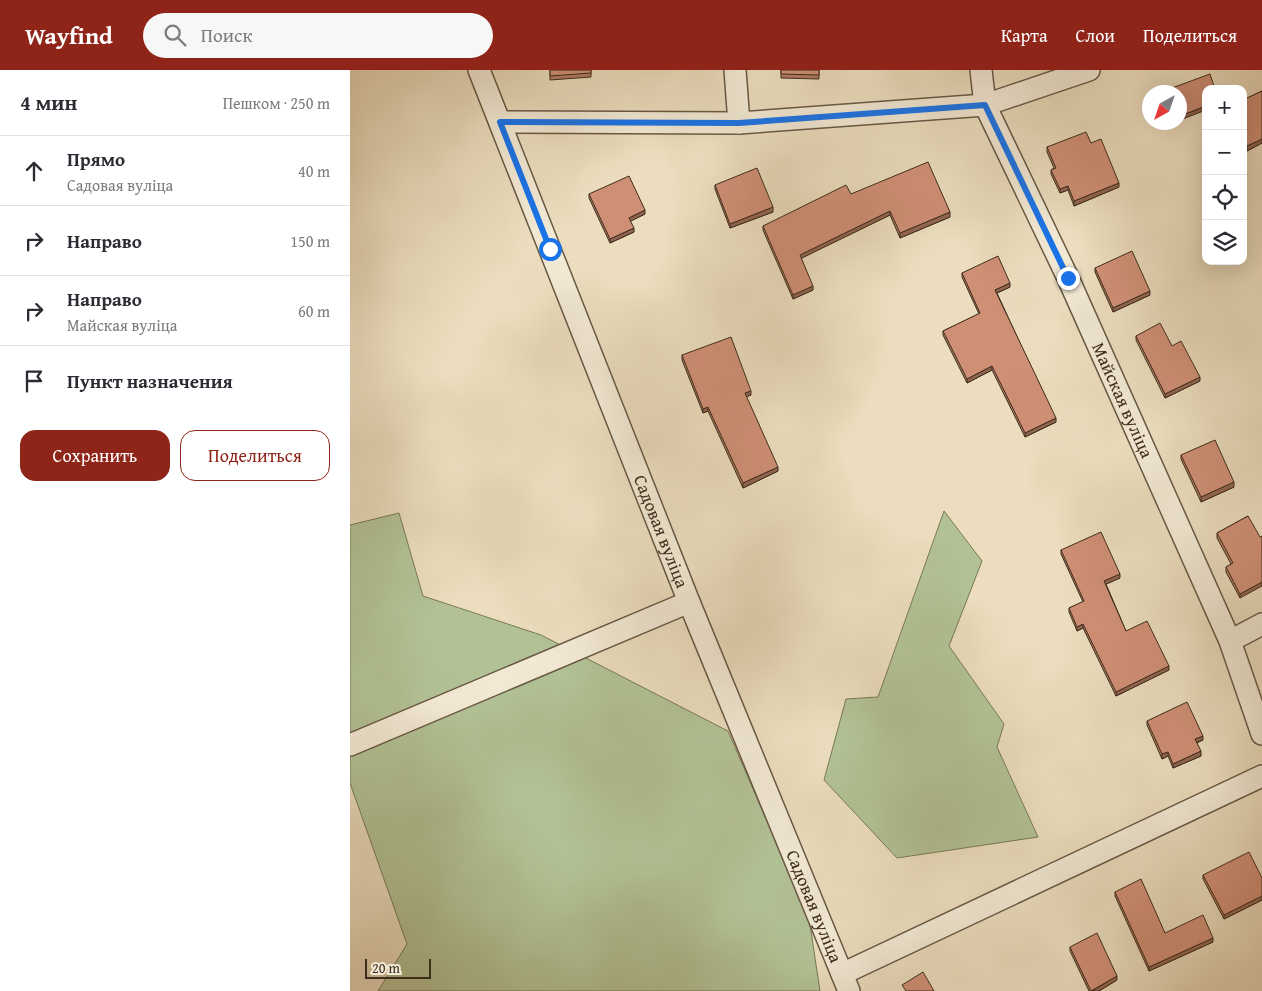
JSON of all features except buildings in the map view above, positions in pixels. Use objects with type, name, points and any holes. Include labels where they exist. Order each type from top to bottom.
[{"type":"street","name":"Садовая вуліца","points":[[479,70],[689,602],[846,982]]},
{"type":"street","points":[[735,70],[739,123]]},
{"type":"street","name":"Майская вуліца","points":[[981,70],[985,105],[1068,278],[1230,641],[1262,734]]},
{"type":"street","points":[[500,122],[739,123],[985,105],[1089,70]]},
{"type":"street","points":[[350,745],[689,602]]},
{"type":"street","points":[[1230,641],[1262,624]]},
{"type":"street","points":[[846,982],[1262,776]]},
{"type":"green space","points":[[944,511],[982,561],[949,646],[1004,724],[997,747],[1038,837],[897,858],[824,780],[846,699],[878,697]]},
{"type":"green space","points":[[399,513],[423,596],[541,635],[728,731],[809,918],[820,991],[378,991],[407,944],[350,783],[350,525]]},
{"type":"route","points":[[550,249],[500,122],[739,123],[985,105],[1068,278]]}]
